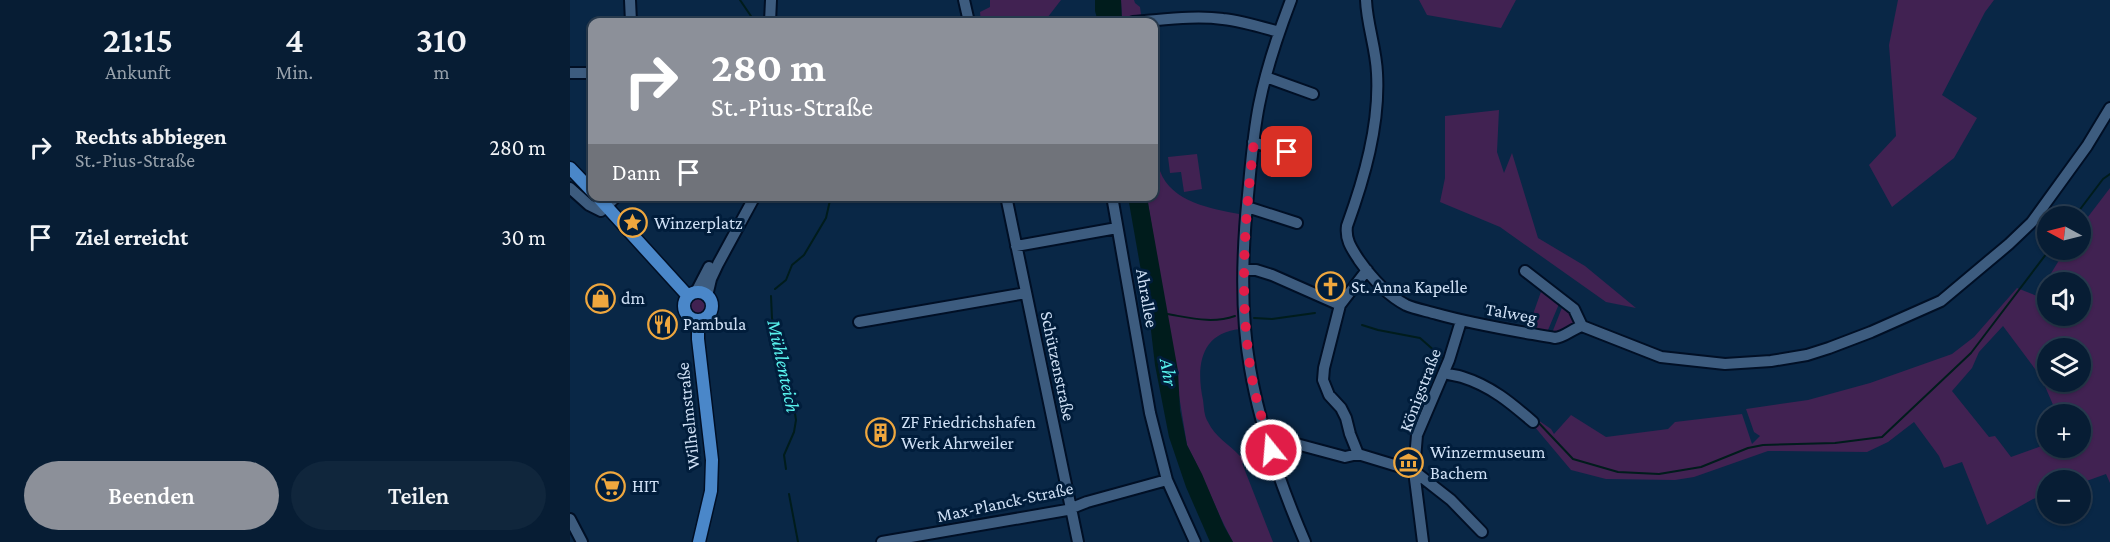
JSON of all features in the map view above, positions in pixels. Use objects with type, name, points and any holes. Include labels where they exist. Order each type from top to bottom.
[{"type":"main road","points":[[570,168],[588,187]]},
{"type":"main road","points":[[601,201],[628,233],[697,295],[712,304],[706,317],[698,320],[686,314],[684,304],[697,295]]},
{"type":"main road","name":"Wilhelmstraße","points":[[698,320],[698,339],[712,460],[711,491],[699,542]]},
{"type":"street","points":[[630,0],[631,18]]},
{"type":"street","points":[[770,18],[771,0]]},
{"type":"street","points":[[964,0],[968,18]]},
{"type":"street","points":[[1291,0],[1266,77],[1254,142],[1247,207],[1244,270],[1245,321],[1250,368],[1269,445],[1305,542]]},
{"type":"street","name":"Talweg","points":[[1366,0],[1377,72],[1376,105],[1365,172],[1347,226],[1346,235],[1350,246],[1366,270],[1393,296],[1407,305],[1461,321],[1556,338],[1562,338],[1581,326],[1574,309],[1525,271]]},
{"type":"street","points":[[1158,20],[1220,18],[1279,32]]},
{"type":"street","points":[[570,73],[588,73]]},
{"type":"street","points":[[1266,77],[1313,94]]},
{"type":"street","points":[[1581,326],[1661,357],[1725,364],[1771,361],[1806,354],[1829,348],[1881,328],[1941,301],[2009,244],[2039,213],[2087,146],[2110,108]]},
{"type":"street","points":[[1254,142],[1303,157]]},
{"type":"street","points":[[570,188],[594,209],[601,211],[599,201]]},
{"type":"street","points":[[697,295],[711,279],[718,256],[752,201]]},
{"type":"street","name":"Schützenstraße","points":[[1007,201],[1078,542]]},
{"type":"street","name":"Ahrallee","points":[[1113,201],[1150,412],[1167,480],[1195,542]]},
{"type":"street","points":[[1247,207],[1297,223]]},
{"type":"street","points":[[1016,246],[1117,228]]},
{"type":"street","points":[[1244,270],[1256,270],[1272,275],[1338,312]]},
{"type":"street","points":[[1358,454],[1346,418],[1341,408],[1329,395],[1323,380],[1338,312],[1366,270]]},
{"type":"street","points":[[859,322],[1026,293]]},
{"type":"street","name":"Königstraße","points":[[1423,542],[1414,471],[1417,435],[1446,367],[1461,321]]},
{"type":"street","points":[[1446,367],[1460,376],[1490,388],[1507,399],[1533,422]]},
{"type":"street","points":[[1269,445],[1289,442],[1345,458],[1358,454],[1414,471],[1451,500],[1482,532]]},
{"type":"street","name":"Max-Planck-Straße","points":[[882,542],[1071,509],[1087,502],[1167,480]]},
{"type":"street","points":[[570,519],[582,542]]},
{"type":"shaded area","points":[[990,0],[1061,0],[1047,18],[981,18],[980,12],[990,7]]},
{"type":"shaded area","points":[[1121,0],[1134,0],[1140,7],[1141,18],[1122,18]]},
{"type":"shaded area","points":[[1419,0],[1516,0],[1501,28],[1427,15]]},
{"type":"shaded area","points":[[1898,0],[1994,0],[1985,12],[1942,95],[1977,118],[1954,158],[1892,207],[1869,165],[1896,136],[1889,45]]},
{"type":"shaded area","points":[[1499,110],[1497,152],[1504,173],[1512,153],[1538,238],[1585,266],[1636,308],[1606,302],[1500,227],[1440,202],[1445,178],[1445,116]]},
{"type":"shaded area","points":[[1197,154],[1202,189],[1184,192],[1181,172],[1170,173],[1168,157]]},
{"type":"shaded area","points":[[1158,160],[1165,182],[1183,197],[1217,210],[1239,214],[1240,329],[1216,337],[1209,345],[1201,364],[1201,388],[1207,420],[1222,440],[1240,456],[1266,448],[1268,455],[1242,463],[1273,542],[1233,542],[1187,445],[1148,201],[1158,201]]},
{"type":"shaded area","points":[[2110,188],[2110,483],[2106,474],[2091,479],[2091,470],[2037,470],[2037,498],[1987,525],[1962,462],[1944,468],[1939,456],[1914,422],[1888,442],[1867,452],[1768,451],[1694,477],[1675,480],[1606,479],[1571,470],[1534,426],[1538,420],[1554,434],[1571,415],[1606,437],[1668,429],[1675,422],[1742,414],[1752,444],[1760,436],[1754,432],[1746,409],[1808,400],[1870,383],[1952,354],[1974,337],[2017,288],[2037,296],[2037,326],[2091,326],[2091,272],[2052,272],[2059,260],[2091,260],[2091,213]],"holes":[[[2003,326],[2037,372],[2037,338],[2091,338],[2091,392],[2047,392],[2053,404],[2091,404],[2091,458],[2037,458],[2037,448],[2011,457],[1995,436],[1989,437],[1952,391],[1972,368],[1979,352]]]},
{"type":"shaded area","points":[[1542,289],[1559,304],[1545,332],[1528,328]]},
{"type":"shaded area","points":[[698,296],[706,299],[709,307],[706,315],[698,318],[690,315],[687,307],[690,299]]},
{"type":"shaded area","points":[[1563,305],[1572,313],[1574,322],[1558,333],[1552,333]]},
{"type":"water","points":[[1095,0],[1121,0],[1122,18],[1097,18]]},
{"type":"water","name":"Ahr","points":[[1129,201],[1148,201],[1178,371],[1180,410],[1187,445],[1233,542],[1210,542],[1186,487],[1169,437],[1155,365],[1150,322]]},
{"type":"waterway","name":"Mühlenteich","points":[[740,0],[752,18]]},
{"type":"waterway","points":[[2083,206],[2103,179],[2110,174]]},
{"type":"waterway","name":"Mühlenteich","points":[[775,289],[786,280],[792,265],[804,255],[826,218],[830,201]]},
{"type":"waterway","points":[[1536,420],[1573,459],[1618,472],[1659,474],[1701,467],[1748,448],[1763,445],[1835,443],[1882,437],[1971,353],[2042,260]]},
{"type":"waterway","name":"Mühlenteich","points":[[771,296],[772,318],[783,370],[792,394],[796,420],[794,432],[784,455],[786,469]]},
{"type":"waterway","points":[[1254,318],[1272,319],[1315,313]]},
{"type":"waterway","points":[[1167,314],[1210,320],[1235,316]]},
{"type":"waterway","points":[[1362,325],[1420,338],[1445,360]]},
{"type":"waterway","name":"Mühlenteich","points":[[789,494],[798,542]]},
{"type":"place","name":"Winzerplatz","points":[[633,223]]},
{"type":"place","name":"St. Anna Kapelle","points":[[1330,287]]},
{"type":"place","name":"dm","points":[[600,298]]},
{"type":"place","name":"Pambula","points":[[662,324]]},
{"type":"place","name":"ZF Friedrichshafen Werk Ahrweiler","points":[[880,432]]},
{"type":"place","name":"Winzermuseum Bachem","points":[[1409,462]]},
{"type":"place","name":"HIT","points":[[611,486]]},
{"type":"route","points":[[1271,450],[1259,411],[1250,368],[1245,321],[1245,234],[1254,142],[1287,152]]}]
